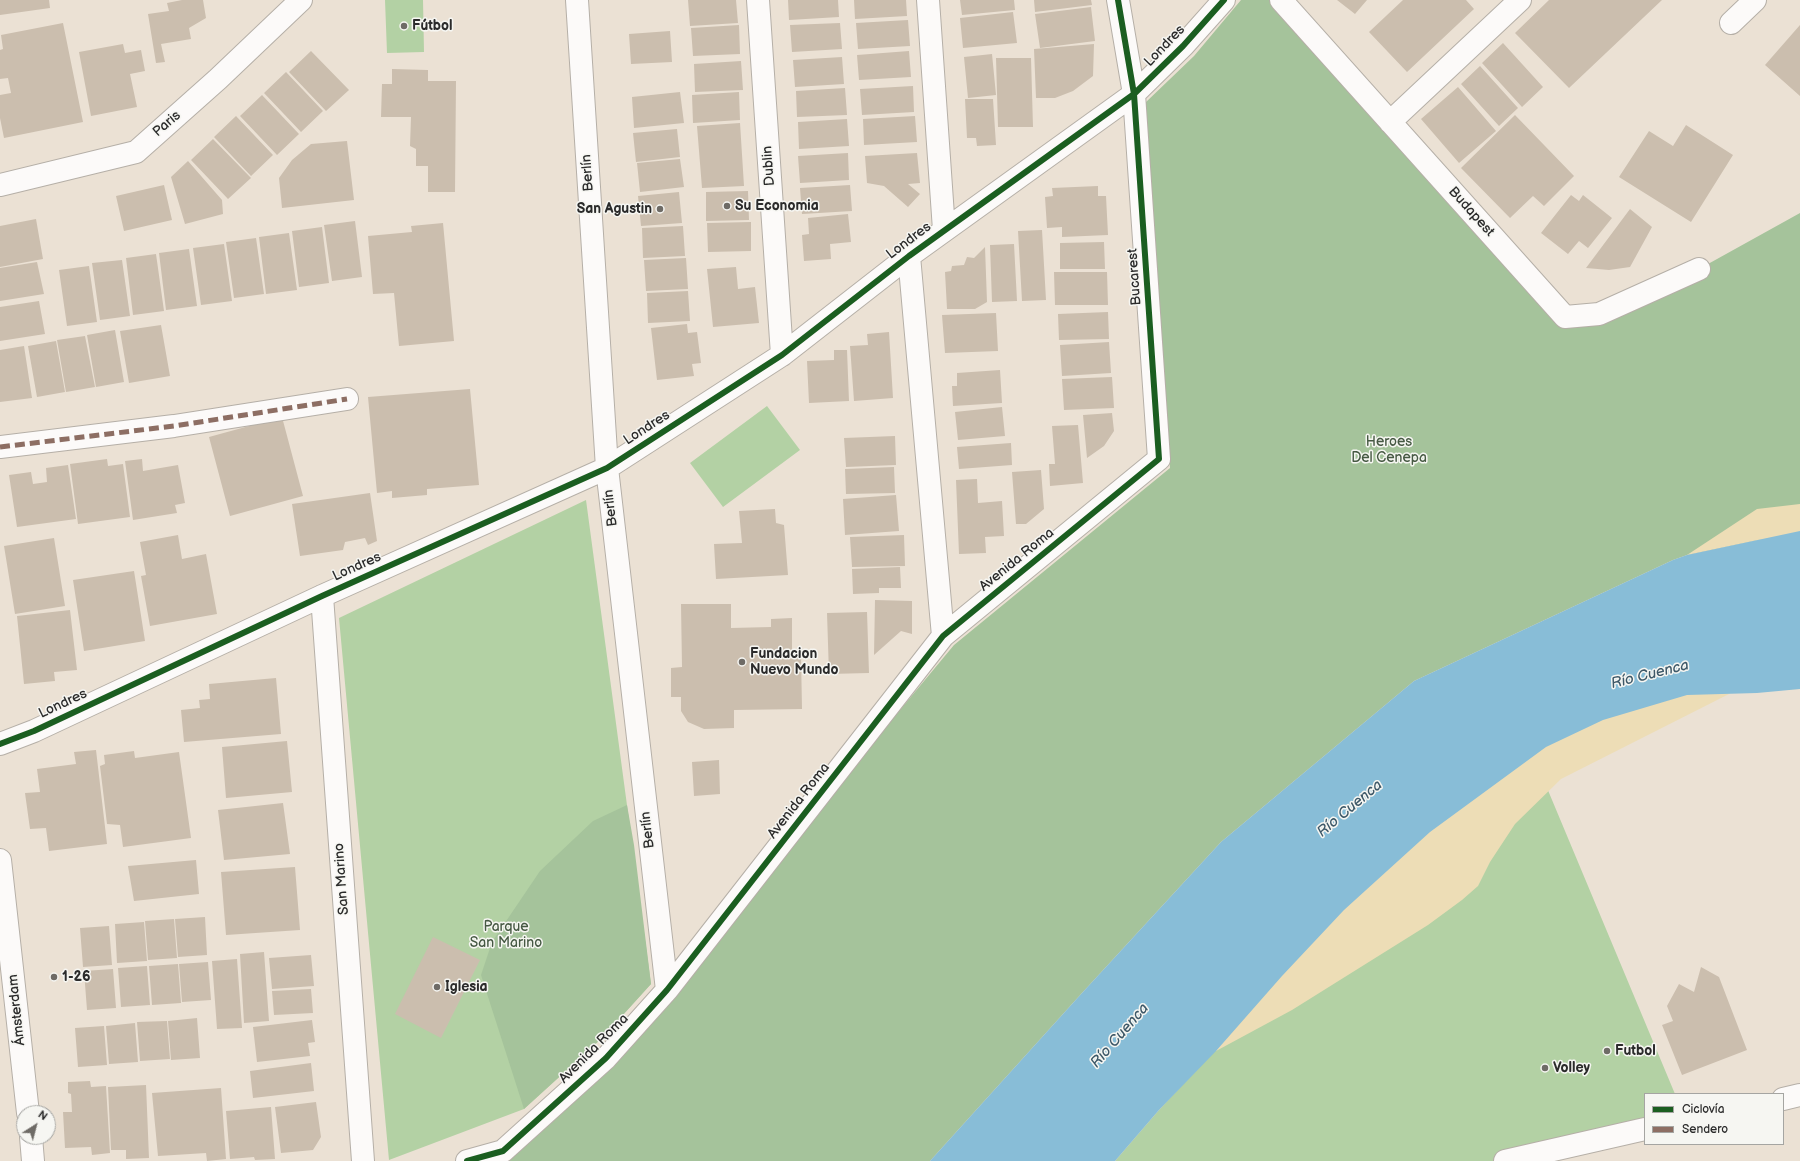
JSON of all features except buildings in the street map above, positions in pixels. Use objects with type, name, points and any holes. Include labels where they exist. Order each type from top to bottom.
[{"type":"street","name":"Paris","points":[[0,185],[136,152],[218,79],[301,0]]},
{"type":"street","name":"Berlín","points":[[578,0],[607,468],[667,990]]},
{"type":"street","name":"Dublin","points":[[758,0],[782,355]]},
{"type":"street","points":[[928,0],[944,230]]},
{"type":"street","name":"Bucarest","points":[[1118,0],[1134,94],[1159,459]]},
{"type":"street","name":"Londres","points":[[0,744],[34,731],[322,596],[607,468],[782,355],[944,230],[1134,94],[1183,46],[1224,0]]},
{"type":"street","name":"Budapest","points":[[1281,0],[1565,317],[1600,314],[1699,269]]},
{"type":"street","points":[[1390,122],[1520,0]]},
{"type":"street","points":[[1731,23],[1755,0]]},
{"type":"street","points":[[909,256],[943,636]]},
{"type":"street","points":[[0,447],[174,426],[347,399]]},
{"type":"street","name":"Avenida Roma","points":[[467,1161],[503,1151],[606,1058],[667,990],[943,636],[1159,459]]},
{"type":"street","name":"San Marino","points":[[322,596],[363,1161]]},
{"type":"street","name":"Ámsterdam","points":[[0,860],[27,1105]]},
{"type":"street","points":[[1784,1099],[1800,1095]]},
{"type":"street","points":[[1505,1161],[1644,1130]]},
{"type":"street","points":[[32,1145],[33,1161]]},
{"type":"green space","name":"Fútbol","points":[[385,0],[423,0],[424,52],[387,53]]},
{"type":"green space","name":"Heroes Del Cenepa","points":[[1241,0],[1271,0],[1565,317],[1699,269],[1800,213],[1800,531],[1687,555],[1673,560],[1414,681],[1221,842],[930,1161],[467,1161],[503,1151],[667,990],[954,645],[1170,468],[1145,103],[1194,56]]},
{"type":"green space","points":[[767,406],[800,450],[723,507],[690,463]]},
{"type":"green space","name":"Parque San Marino","points":[[586,500],[651,984],[602,1038],[524,1109],[389,1160],[339,618]]},
{"type":"green space","points":[[1519,721],[1675,1093],[1644,1093],[1644,1128],[1504,1161],[1115,1161],[1159,1110]]},
{"type":"green space","points":[[627,805],[634,845],[651,984],[602,1038],[524,1109],[481,975],[492,942],[540,871],[593,821]]},
{"type":"sand","points":[[1800,504],[1800,535],[1758,540],[1687,555],[1757,509]]},
{"type":"sand","points":[[1800,618],[1800,689],[1731,693],[1561,779],[1515,824],[1490,862],[1478,886],[1462,900],[1428,925],[1292,1010],[1216,1051],[1227,1021],[1399,811]]},
{"type":"water","name":"Río Cuenca","points":[[1800,531],[1800,689],[1757,693],[1687,695],[1603,720],[1546,747],[1430,832],[1344,910],[1282,976],[1216,1051],[1159,1110],[1115,1161],[930,1161],[1221,842],[1414,681],[1673,560],[1687,555]]},
{"type":"marked path","points":[[0,447],[174,426],[347,399]]},
{"type":"cycle path","points":[[467,1161],[503,1151],[606,1058],[667,990],[943,636],[1159,459],[1134,94],[1118,0]]},
{"type":"cycle path","points":[[0,744],[34,731],[322,596],[607,468],[782,355],[909,256],[1134,94],[1183,46],[1224,0]]},
{"type":"place","name":"Fútbol","points":[[404,26]]},
{"type":"place","name":"Su Economia","points":[[727,206]]},
{"type":"place","name":"San Agustin","points":[[660,209]]},
{"type":"place","name":"Fundacion Nuevo Mundo","points":[[742,662]]},
{"type":"place","name":"1-26","points":[[54,977]]},
{"type":"place","name":"Iglesia","points":[[437,987]]},
{"type":"place","name":"Futbol","points":[[1607,1051]]},
{"type":"place","name":"Volley","points":[[1545,1068]]}]
